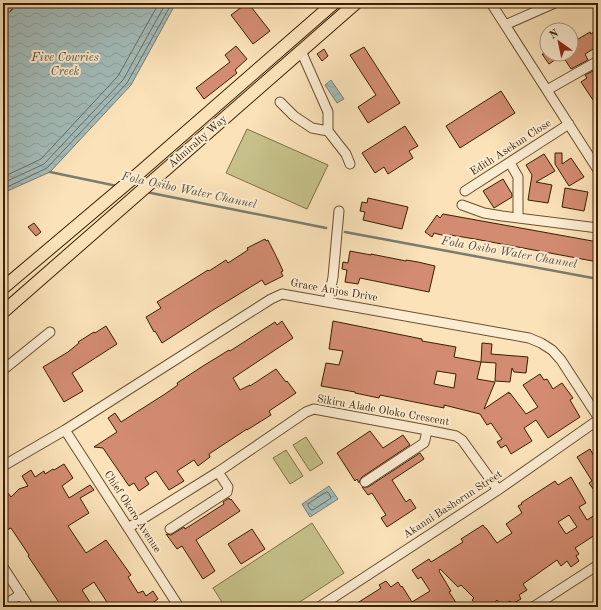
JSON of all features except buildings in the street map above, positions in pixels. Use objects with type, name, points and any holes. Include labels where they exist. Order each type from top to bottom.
[{"type":"main road","name":"Admiralty Way","points":[[3,288],[108,200],[334,3]]},
{"type":"main road","name":"Admiralty Way","points":[[3,312],[356,3]]},
{"type":"street","points":[[491,3],[598,170]]},
{"type":"street","points":[[505,25],[555,3]]},
{"type":"street","points":[[301,51],[328,112],[328,131],[346,154],[350,164]]},
{"type":"street","points":[[547,90],[598,61]]},
{"type":"street","points":[[280,102],[294,116],[312,128],[328,131]]},
{"type":"street","name":"Edith Asekun Close","points":[[465,192],[569,124]]},
{"type":"street","points":[[510,163],[518,177],[518,217]]},
{"type":"street","points":[[462,205],[484,213],[598,228]]},
{"type":"street","points":[[328,302],[333,277],[339,211]]},
{"type":"street","name":"Grace Anjos Drive","points":[[3,466],[65,430],[271,298],[282,294],[529,338],[552,350],[561,360],[598,417]]},
{"type":"street","points":[[3,370],[50,332]]},
{"type":"street","name":"Sikiru Alade Oloko Crescent","points":[[128,528],[218,472],[306,412],[314,409],[456,436],[462,440],[498,490]]},
{"type":"street","name":"Akanni Bashorun Street","points":[[319,607],[498,490],[598,420]]},
{"type":"street","name":"Chief Okoro Avenue","points":[[65,430],[179,607]]},
{"type":"street","points":[[365,482],[424,443],[426,440],[427,430]]},
{"type":"street","points":[[170,529],[227,492],[228,487],[218,472]]},
{"type":"street","points":[[533,607],[598,565]]},
{"type":"street","points":[[3,567],[29,607]]},
{"type":"street","points":[[3,606],[20,594]]},
{"type":"shaded area","points":[[247,129],[328,165],[307,209],[226,173]]},
{"type":"shaded area","points":[[306,437],[323,463],[310,471],[293,445]]},
{"type":"shaded area","points":[[286,450],[303,476],[290,484],[273,458]]},
{"type":"shaded area","points":[[312,523],[344,573],[292,607],[225,607],[213,588]]},
{"type":"water","name":"Five Cowries Creek","points":[[3,3],[176,3],[131,85],[50,172],[3,193]]},
{"type":"water","points":[[331,80],[344,99],[337,103],[325,85]]},
{"type":"water","points":[[329,486],[338,499],[310,517],[302,504]]},
{"type":"waterway","name":"Fola Osibo Water Channel","points":[[50,172],[117,186]]},
{"type":"waterway","name":"Fola Osibo Water Channel","points":[[146,192],[326,228]]},
{"type":"waterway","name":"Fola Osibo Water Channel","points":[[345,232],[598,279]]},
{"type":"ferry route","points":[[3,18],[18,3]]},
{"type":"ferry route","points":[[3,19],[19,3]]}]
